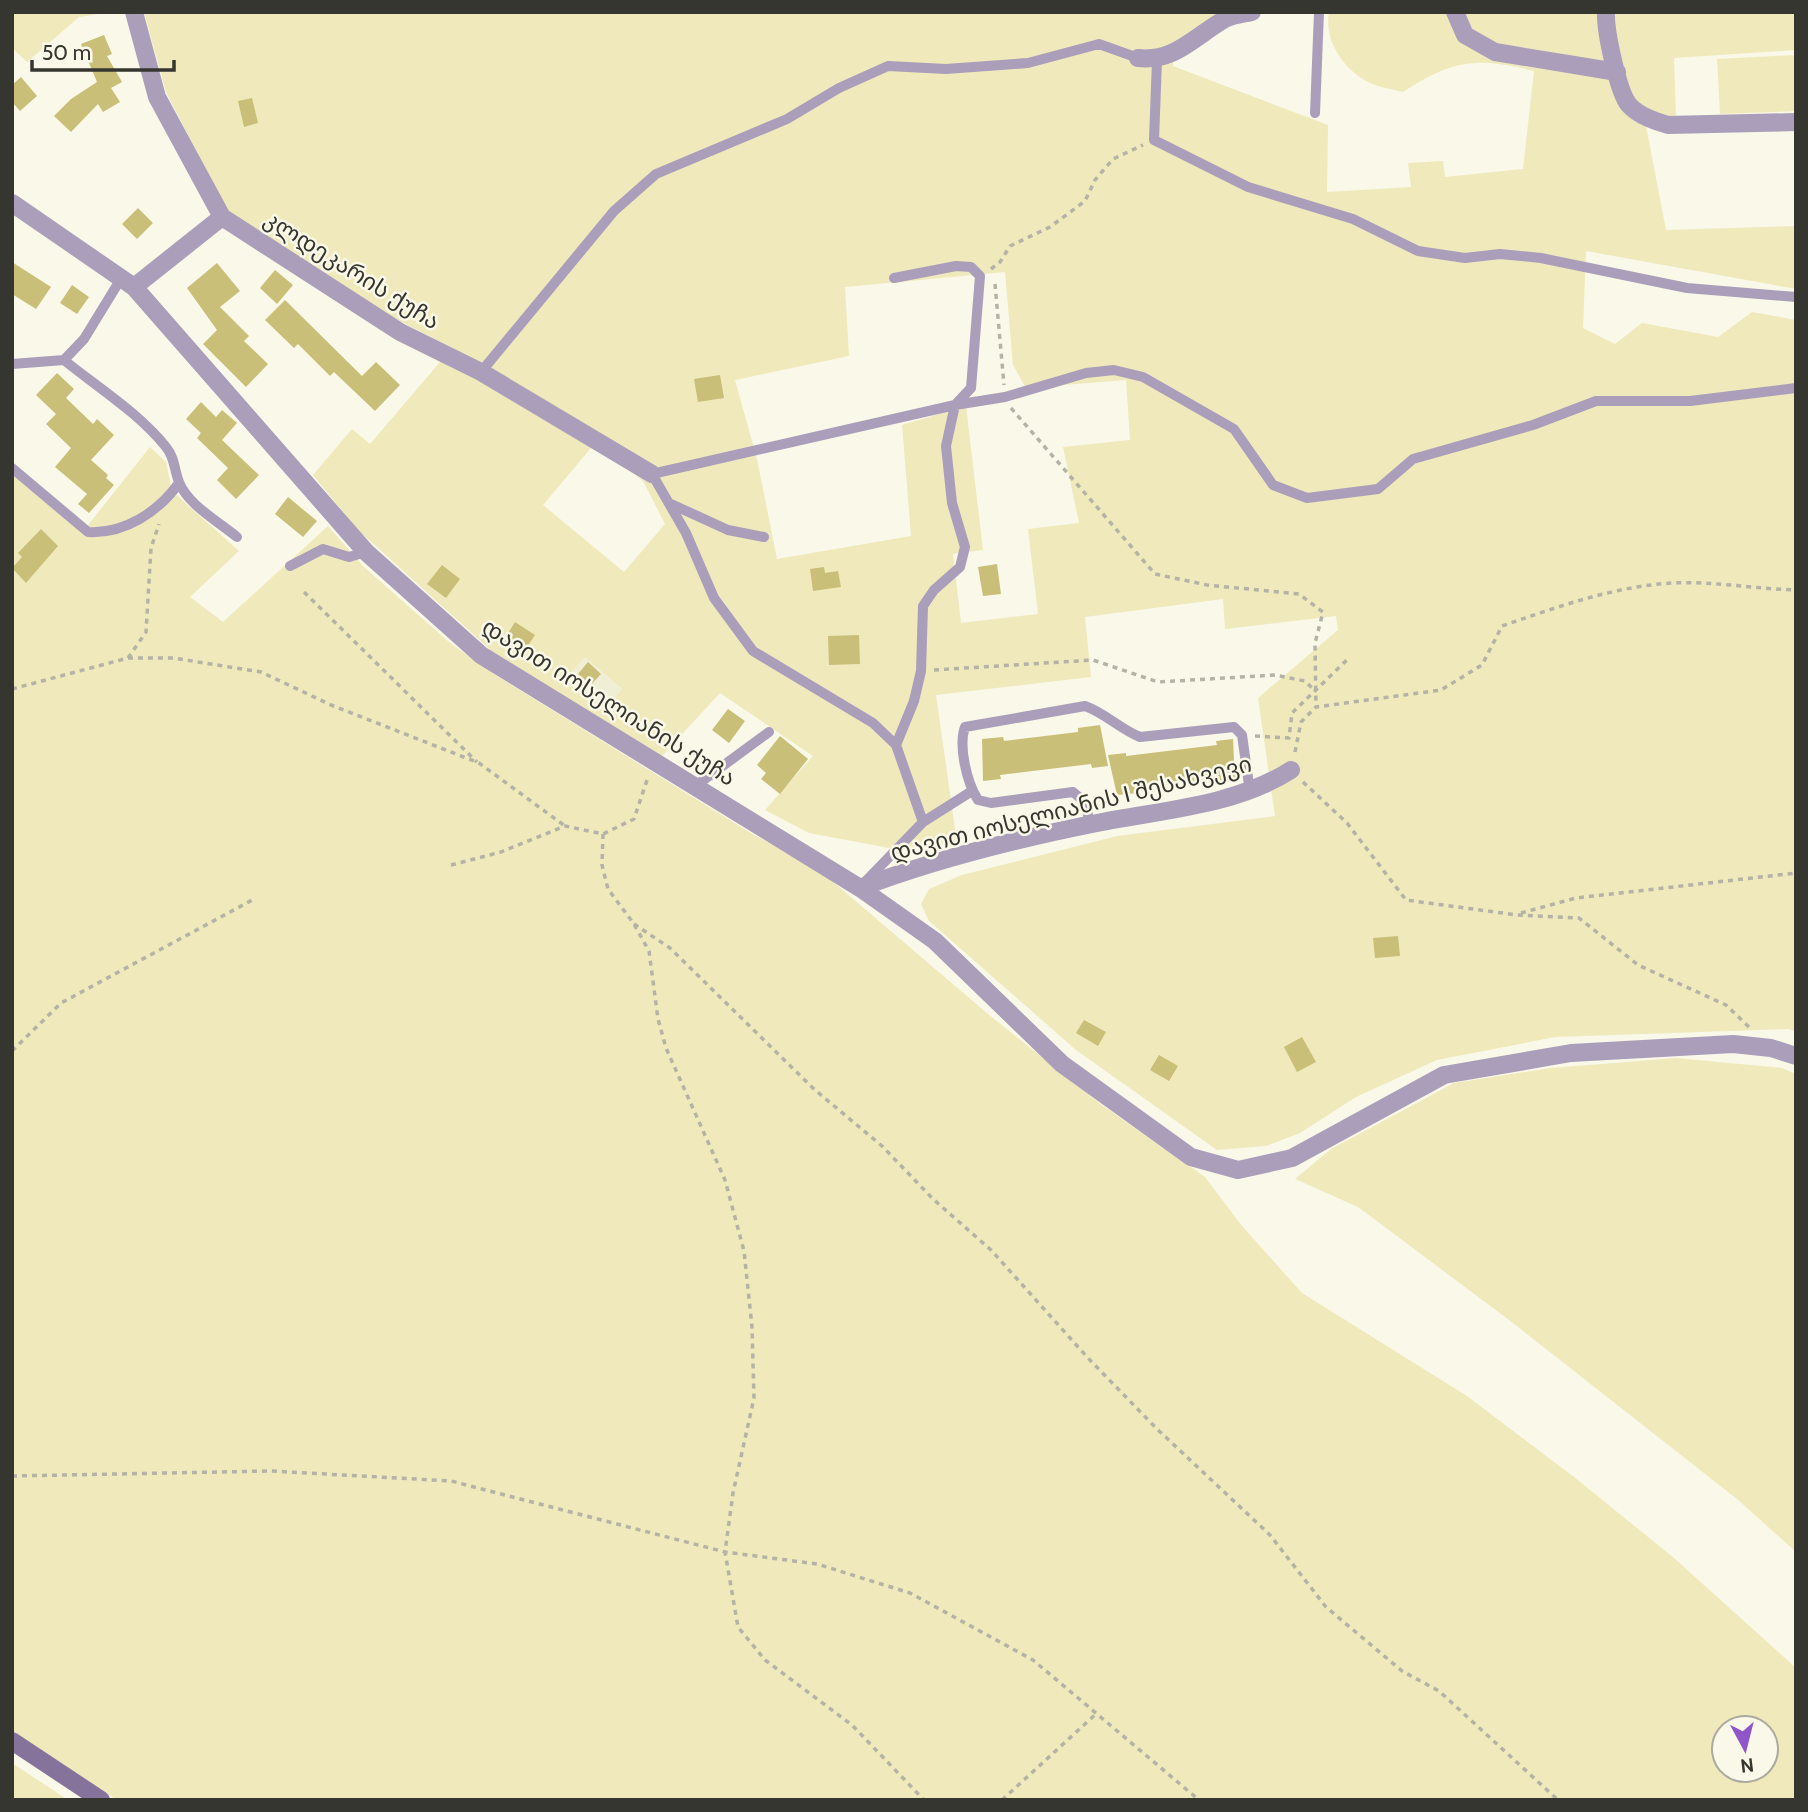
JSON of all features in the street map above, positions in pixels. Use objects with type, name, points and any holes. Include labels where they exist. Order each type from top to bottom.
[{"type":"main road","points":[[12,1741],[101,1800]]},
{"type":"street","name":"კლდეკარის ქუჩა","points":[[134,12],[157,97],[222,218],[400,332],[481,372],[652,474]]},
{"type":"street","points":[[1138,58],[1157,60],[1202,36],[1227,18],[1252,12]]},
{"type":"street","points":[[1455,12],[1465,35],[1495,52],[1617,72]]},
{"type":"street","points":[[1606,12],[1617,72],[1628,104],[1650,120],[1668,125],[1796,122]]},
{"type":"street","name":"დავით იოსელიანის ქუჩა","points":[[12,203],[128,282],[366,552],[481,655],[860,888],[935,942],[1062,1063],[1191,1157],[1238,1170],[1292,1158],[1444,1075],[1571,1053],[1733,1044],[1771,1048]]},
{"type":"street","points":[[128,282],[222,218]]},
{"type":"street","name":"დავით იოსელიანის I შესახვევი","points":[[860,888],[947,859],[1090,824],[1250,792],[1291,771]]},
{"type":"street","points":[[1771,1048],[1796,1056]]},
{"type":"lane","points":[[1315,113],[1319,12]]},
{"type":"lane","points":[[481,372],[614,211],[656,174],[787,119],[839,88],[888,66],[946,69],[1028,62],[1100,44],[1138,58]]},
{"type":"lane","points":[[1157,60],[1154,140],[1248,187],[1353,219],[1418,251],[1465,258],[1500,254],[1541,258],[1687,288],[1796,297]]},
{"type":"lane","points":[[894,278],[956,266],[971,267],[980,276],[971,388],[955,405],[946,446],[952,503],[965,548],[960,568],[934,590],[923,606],[921,671],[914,701],[896,745]]},
{"type":"lane","points":[[12,364],[64,360],[84,339],[128,282]]},
{"type":"lane","points":[[64,360],[151,430],[172,457],[179,483],[197,505],[237,537]]},
{"type":"lane","points":[[923,822],[896,745],[873,723],[753,651],[714,598],[670,503],[652,474],[955,405],[1005,397],[1086,373],[1114,370],[1143,377],[1234,429],[1273,485],[1307,498],[1378,489],[1412,459],[1532,425],[1595,401],[1690,401],[1796,388]]},
{"type":"lane","points":[[12,468],[88,532],[117,530],[166,502],[179,483]]},
{"type":"lane","points":[[670,503],[728,530],[764,537]]},
{"type":"lane","points":[[290,566],[323,549],[349,557],[366,552]]},
{"type":"lane","points":[[1090,824],[1085,802],[1073,792],[991,803],[978,800],[972,791],[961,737],[965,727],[1084,706],[1097,710],[1129,733],[1140,737],[1234,727],[1242,735],[1250,792]]},
{"type":"lane","points":[[694,786],[769,732]]},
{"type":"lane","points":[[860,888],[923,822],[972,791]]},
{"type":"path","points":[[980,276],[994,267],[1010,246],[1050,226],[1085,201],[1096,180],[1113,159],[1154,140]]},
{"type":"path","points":[[994,267],[1005,397],[1154,574],[1207,585],[1299,594],[1323,612],[1315,643],[1316,707]]},
{"type":"path","points":[[128,658],[146,632],[151,548],[166,502]]},
{"type":"path","points":[[1771,1048],[1726,1005],[1638,965],[1580,918],[1517,915],[1406,900],[1347,823],[1291,771],[1301,722],[1316,707],[1441,690],[1482,665],[1502,626],[1608,593],[1673,583],[1796,590]]},
{"type":"path","points":[[304,592],[479,763],[565,827],[603,834],[634,819],[652,761]]},
{"type":"path","points":[[1242,735],[1289,738],[1292,713],[1350,657]]},
{"type":"path","points":[[12,689],[128,658],[173,658],[261,672],[331,705],[479,763]]},
{"type":"path","points":[[921,671],[1093,660],[1158,682],[1275,675],[1305,681],[1315,691]]},
{"type":"path","points":[[451,865],[501,852],[565,827]]},
{"type":"path","points":[[603,834],[602,865],[608,889],[634,924],[649,951],[658,1019],[666,1048],[725,1180],[744,1251],[752,1327],[754,1398],[733,1493],[726,1552],[738,1627],[765,1660],[852,1725],[924,1800]]},
{"type":"path","points":[[1517,915],[1576,898],[1796,873]]},
{"type":"path","points":[[12,1051],[61,1003],[256,898]]},
{"type":"path","points":[[634,924],[670,948],[815,1090],[882,1146],[933,1199],[991,1251],[1088,1359],[1156,1428],[1270,1535],[1326,1607],[1402,1671],[1439,1691],[1558,1800]]},
{"type":"path","points":[[12,1476],[271,1471],[451,1482],[726,1552],[817,1564],[910,1593],[1033,1660],[1199,1800]]},
{"type":"path","points":[[1003,1800],[1097,1713]]},
{"type":"shaded area","points":[[12,12],[111,12],[79,17],[27,62],[12,48]]},
{"type":"shaded area","points":[[144,12],[1220,12],[1173,47],[1173,66],[1328,125],[1327,192],[1411,187],[1408,163],[1443,161],[1445,177],[1523,169],[1534,71],[1497,64],[1466,64],[1437,73],[1403,92],[1379,86],[1357,75],[1342,60],[1329,33],[1329,12],[1796,12],[1796,50],[1674,58],[1676,117],[1646,126],[1666,230],[1796,226],[1796,289],[1586,251],[1583,328],[1615,344],[1642,323],[1718,337],[1752,312],[1796,320],[1796,1032],[1789,1029],[1555,1037],[1437,1060],[1356,1097],[1300,1133],[1266,1146],[1217,1150],[1076,1050],[929,921],[921,904],[929,889],[962,875],[1117,836],[1275,816],[1258,698],[1338,630],[1336,616],[1225,629],[1223,599],[1085,617],[1091,677],[936,695],[957,843],[900,850],[809,833],[765,810],[813,756],[720,693],[661,757],[495,654],[357,529],[313,475],[352,429],[370,444],[452,348],[390,316],[228,213],[166,92]],"holes":[[[1005,272],[1013,365],[1026,388],[1126,380],[1130,440],[1063,447],[1079,523],[1028,529],[1038,614],[961,623],[953,554],[983,550],[966,406],[902,425],[911,536],[777,559],[757,459],[735,380],[849,356],[845,287]],[[596,442],[643,481],[665,524],[624,572],[543,505]],[[585,657],[622,689],[603,711],[566,679]]]},
{"type":"shaded area","points":[[1796,55],[1796,111],[1720,114],[1717,59]]},
{"type":"shaded area","points":[[150,447],[166,462],[172,491],[239,551],[190,597],[223,622],[328,526],[364,567],[450,643],[497,676],[754,835],[807,861],[988,1014],[1099,1103],[1205,1177],[1242,1226],[1302,1293],[1467,1396],[1574,1477],[1674,1558],[1796,1668],[1796,1800],[117,1800],[12,1731],[12,480],[18,472],[85,529]]},
{"type":"shaded area","points":[[585,657],[622,689],[603,711],[566,679]]},
{"type":"shaded area","points":[[1676,1058],[1782,1068],[1796,1074],[1796,1552],[1737,1499],[1509,1320],[1358,1207],[1295,1179],[1331,1149],[1454,1083],[1551,1068]]},
{"type":"shaded area","points":[[12,1763],[68,1800],[12,1800]]},
{"type":"building","points":[[104,35],[112,54],[107,56],[122,82],[111,88],[120,102],[103,112],[98,104],[71,132],[54,116],[71,99],[97,82],[81,44]]},
{"type":"building","points":[[21,77],[37,96],[20,111],[12,102],[12,85]]},
{"type":"building","points":[[252,98],[258,123],[244,127],[238,101]]},
{"type":"building","points":[[138,208],[153,223],[137,239],[122,224]]},
{"type":"building","points":[[12,262],[51,287],[36,309],[12,294]]},
{"type":"building","points":[[217,263],[240,291],[220,307],[249,336],[244,341],[268,364],[246,387],[203,344],[217,330],[187,288]]},
{"type":"building","points":[[275,270],[293,285],[277,304],[260,288]]},
{"type":"building","points":[[72,285],[89,297],[77,314],[60,303]]},
{"type":"building","points":[[285,300],[362,376],[376,362],[400,385],[375,411],[334,372],[330,376],[298,344],[294,348],[265,320]]},
{"type":"building","points":[[57,373],[74,389],[66,398],[93,424],[97,419],[114,435],[91,460],[108,475],[106,478],[114,485],[89,513],[78,504],[87,494],[55,467],[71,448],[46,424],[56,414],[36,395]]},
{"type":"building","points":[[720,375],[724,398],[698,402],[694,379]]},
{"type":"building","points":[[201,402],[216,417],[222,410],[237,423],[222,440],[259,475],[236,499],[217,480],[228,468],[197,438],[201,433],[186,419]]},
{"type":"building","points":[[288,497],[317,521],[303,537],[275,514]]},
{"type":"building","points":[[41,529],[58,546],[26,583],[12,568],[22,557],[18,553]]},
{"type":"building","points":[[997,564],[1001,594],[983,596],[978,567]]},
{"type":"building","points":[[442,565],[460,579],[446,598],[427,584]]},
{"type":"building","points":[[824,567],[825,573],[838,571],[841,587],[813,591],[810,569]]},
{"type":"building","points":[[515,622],[535,635],[521,656],[502,643]]},
{"type":"building","points":[[859,635],[860,664],[829,665],[828,636]]},
{"type":"building","points":[[588,662],[601,674],[591,685],[578,674]]},
{"type":"building","points":[[728,709],[745,721],[729,743],[712,730]]},
{"type":"building","points":[[1100,725],[1108,766],[1092,768],[1091,764],[1000,775],[1001,779],[983,781],[982,739],[1003,737],[1004,741],[1078,732],[1078,728]]},
{"type":"building","points":[[780,736],[808,759],[780,794],[761,779],[766,773],[757,765]]},
{"type":"building","points":[[1233,739],[1235,781],[1213,784],[1213,779],[1138,788],[1139,793],[1117,795],[1108,755],[1126,753],[1126,756],[1217,745],[1216,741]]},
{"type":"building","points":[[1398,936],[1400,956],[1375,958],[1373,938]]},
{"type":"building","points":[[1084,1020],[1106,1032],[1098,1046],[1076,1033]]},
{"type":"building","points":[[1302,1037],[1316,1062],[1297,1072],[1284,1047]]},
{"type":"building","points":[[1159,1055],[1178,1066],[1169,1081],[1150,1070]]}]
